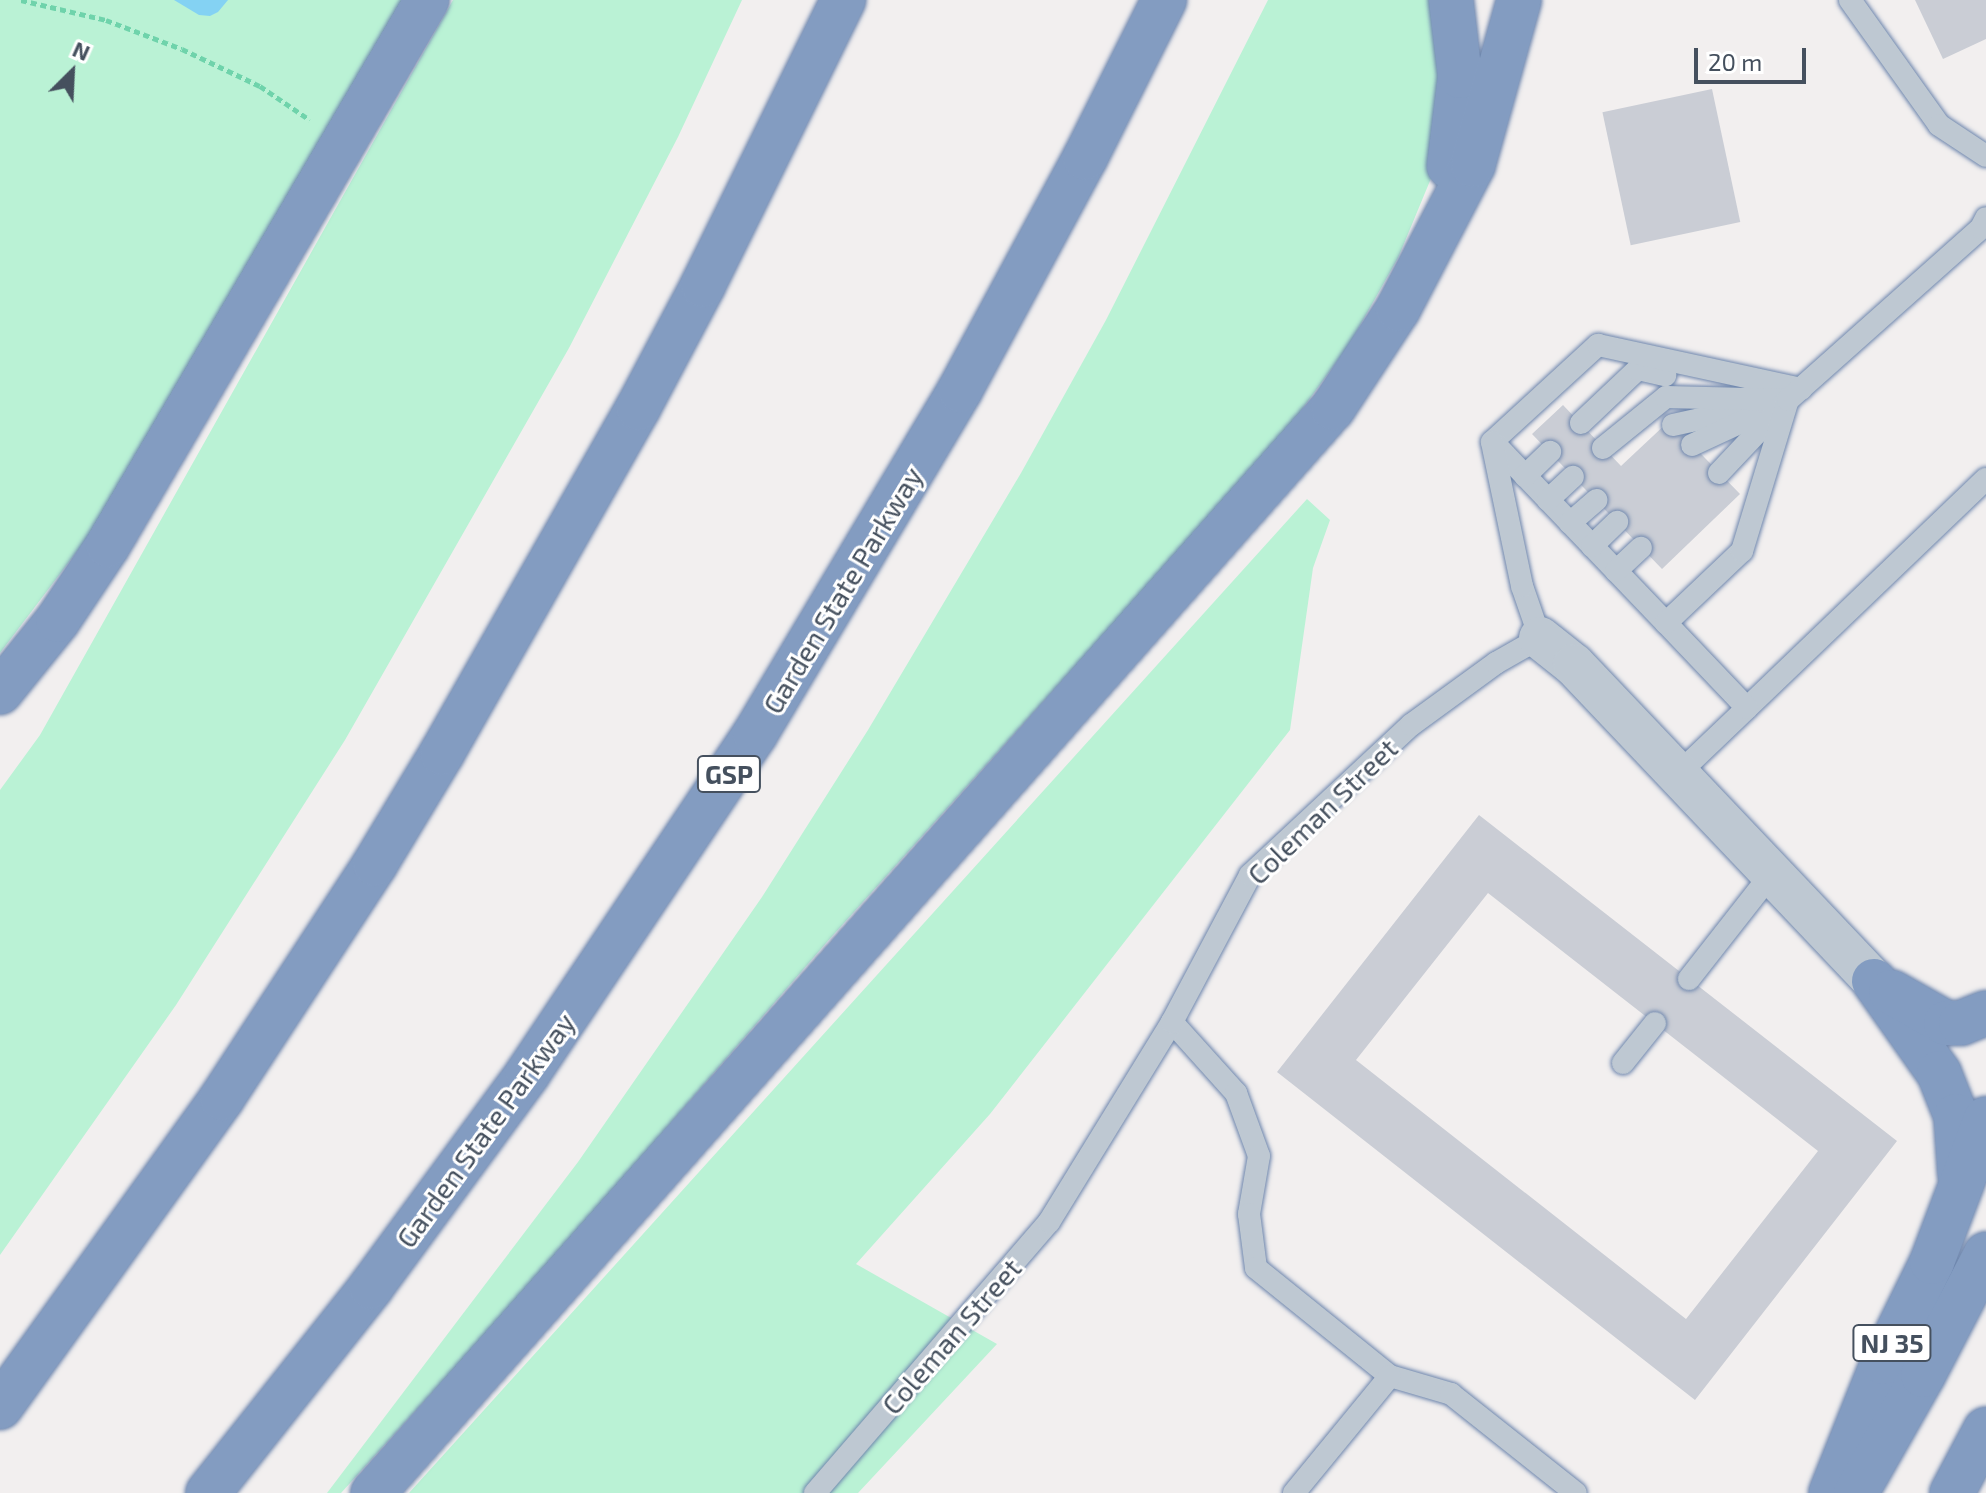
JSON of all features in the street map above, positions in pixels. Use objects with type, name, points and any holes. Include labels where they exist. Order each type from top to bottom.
[{"type":"highway","points":[[0,692],[58,620],[108,545],[427,0]]},
{"type":"highway","points":[[0,1407],[222,1098],[375,864],[442,753],[638,408],[724,243],[843,0]]},
{"type":"highway","name":"Garden State Parkway","points":[[208,1493],[371,1287],[528,1073],[755,734],[960,390],[1085,158],[1164,0]]},
{"type":"highway","points":[[1417,272],[1450,163],[1459,106],[1459,43],[1451,0]]},
{"type":"highway","points":[[373,1493],[1287,465],[1356,378],[1417,272],[1473,165],[1519,0]]},
{"type":"highway","points":[[1874,981],[1932,1018],[1946,1023],[1961,1023],[1986,1013]]},
{"type":"highway","points":[[1874,981],[1926,1052],[1949,1096],[1960,1138],[1958,1196]]},
{"type":"highway","name":"NJ 35","points":[[1831,1493],[1883,1362],[1916,1297],[1958,1196],[1986,1119]]},
{"type":"highway","points":[[1856,1493],[1923,1375],[1986,1254]]},
{"type":"highway","points":[[1952,1493],[1986,1429]]},
{"type":"highway","points":[[1952,1493],[1986,1452]]},
{"type":"street","points":[[1540,638],[1574,665],[1874,981]]},
{"type":"lane","points":[[1850,0],[1939,125],[1986,156]]},
{"type":"lane","points":[[1719,473],[1795,395],[1981,228],[1986,218]]},
{"type":"lane","points":[[1492,442],[1598,345],[1795,395]]},
{"type":"lane","points":[[1581,423],[1638,369],[1795,395]]},
{"type":"lane","points":[[1673,425],[1795,395]]},
{"type":"lane","points":[[1692,445],[1795,395]]},
{"type":"lane","points":[[1603,448],[1666,397],[1795,395]]},
{"type":"lane","points":[[1666,623],[1742,551],[1795,395]]},
{"type":"lane","points":[[1492,442],[1747,708]]},
{"type":"lane","points":[[1492,442],[1522,586],[1540,638]]},
{"type":"lane","points":[[1525,476],[1550,452]]},
{"type":"lane","points":[[1548,500],[1573,477]]},
{"type":"lane","points":[[1678,774],[1986,479]]},
{"type":"lane","points":[[1570,523],[1596,500]]},
{"type":"lane","points":[[1592,546],[1617,522]]},
{"type":"lane","points":[[1616,571],[1641,548]]},
{"type":"lane","name":"Coleman Street","points":[[815,1493],[1049,1222],[1172,1022],[1250,875],[1411,725],[1496,663],[1540,638]]},
{"type":"lane","points":[[1689,979],[1772,873]]},
{"type":"lane","points":[[1172,1022],[1236,1093],[1259,1156],[1249,1214],[1256,1268],[1390,1376],[1451,1394],[1576,1493]]},
{"type":"lane","points":[[1623,1063],[1655,1023]]},
{"type":"lane","points":[[1294,1493],[1390,1376]]},
{"type":"path","points":[[21,0],[106,20],[182,49],[260,86],[344,144]]},
{"type":"green space","points":[[0,0],[403,0],[91,533],[0,653]]},
{"type":"green space","points":[[453,0],[742,0],[678,137],[569,348],[345,740],[176,1005],[0,1255],[0,790],[40,735]]},
{"type":"green space","points":[[1268,0],[1434,0],[1443,51],[1432,176],[1398,258],[1349,345],[1284,434],[827,942],[549,1264],[341,1493],[327,1493],[578,1162],[762,897],[868,730],[1021,473],[1106,320]]},
{"type":"green space","points":[[1307,499],[1330,520],[1313,568],[1290,730],[990,1114],[856,1264],[997,1344],[858,1493],[409,1493]]},
{"type":"water","points":[[174,0],[228,0],[210,16],[199,15]]},
{"type":"building","points":[[1915,0],[1986,0],[1986,39],[1943,59]]},
{"type":"building","points":[[1712,89],[1740,222],[1631,245],[1602,112]]},
{"type":"building","points":[[1563,405],[1621,466],[1669,421],[1740,494],[1662,569],[1532,434]]},
{"type":"building","points":[[1479,815],[1897,1141],[1695,1400],[1277,1072]],"holes":[[[1488,893],[1818,1151],[1686,1319],[1356,1060]]]}]
